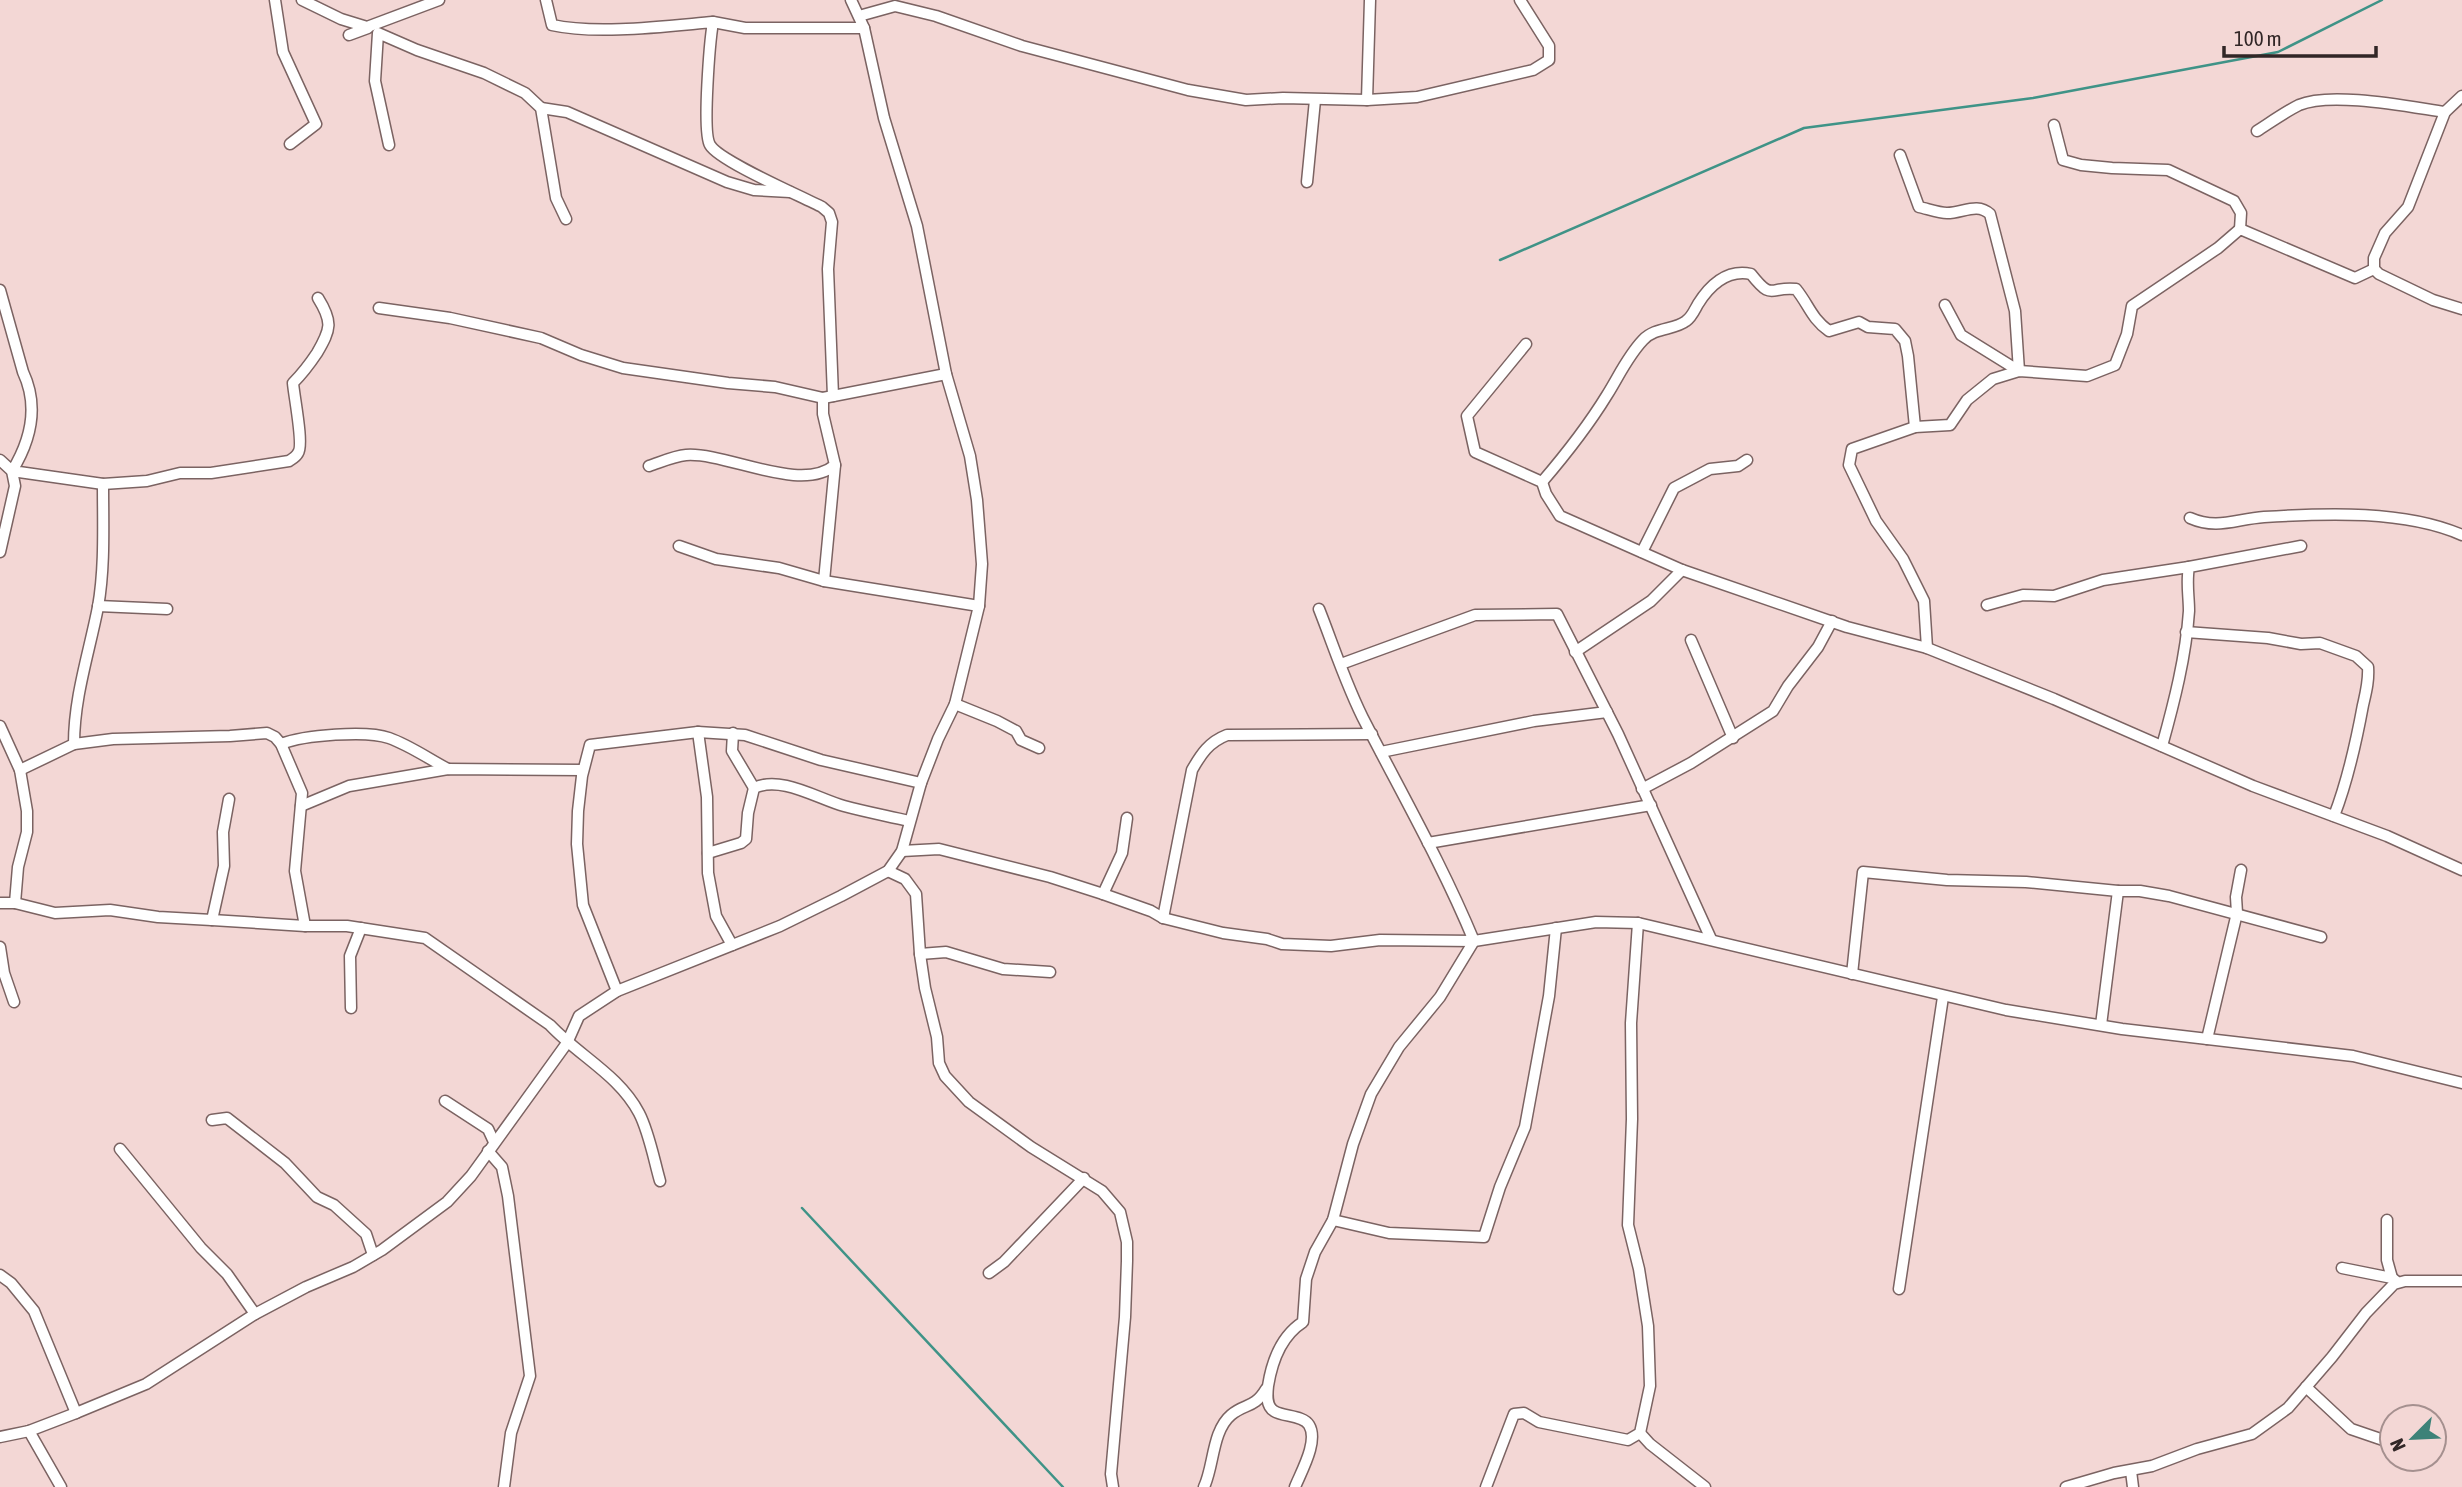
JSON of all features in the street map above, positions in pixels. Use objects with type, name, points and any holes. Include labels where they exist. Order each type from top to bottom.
[{"type":"street","points":[[275,0],[283,52],[316,124],[290,144]]},
{"type":"street","points":[[302,0],[417,50],[484,73],[525,93],[541,108],[566,112],[727,182],[754,190],[793,192]]},
{"type":"street","points":[[349,35],[439,0]]},
{"type":"street","points":[[546,0],[552,25],[568,29],[713,22],[745,28],[864,27]]},
{"type":"street","points":[[0,1437],[76,1413],[146,1384],[255,1314],[306,1287],[353,1267],[406,1234],[447,1202],[471,1176],[567,1044],[579,1016],[617,991],[792,920],[888,872],[902,851],[921,783],[955,704],[979,606],[982,564],[970,456],[946,373],[917,226],[884,118],[864,27],[851,0]]},
{"type":"street","points":[[1367,100],[1370,0]]},
{"type":"street","points":[[859,16],[895,6],[936,16],[1022,46],[1188,90],[1246,100],[1367,100],[1417,97],[1542,66],[1549,60],[1549,46],[1520,0]]},
{"type":"street","points":[[713,22],[710,38],[708,142],[727,158],[822,207],[829,213],[832,222],[828,269],[828,397],[823,414],[835,465],[824,581]]},
{"type":"street","points":[[378,33],[374,81],[389,145]]},
{"type":"street","points":[[2462,96],[2445,112],[2408,207],[2385,233],[2374,258],[2374,269],[2379,274],[2433,300],[2462,309]]},
{"type":"street","points":[[1307,182],[1315,100]]},
{"type":"street","points":[[2257,131],[2301,104],[2332,100],[2365,101],[2445,112]]},
{"type":"street","points":[[541,108],[556,198],[566,219]]},
{"type":"street","points":[[1927,648],[1924,601],[1903,559],[1876,521],[1849,466],[1853,449],[1915,427],[1950,425],[1967,400],[1993,379],[2019,371],[2087,376],[2115,365],[2127,334],[2132,306],[2218,248],[2240,229],[2241,213],[2234,201],[2168,170],[2112,169],[2063,160],[2054,125]]},
{"type":"street","points":[[1900,155],[1919,207],[1947,213],[1973,208],[1984,209],[1990,214],[2015,312],[2019,371]]},
{"type":"street","points":[[2240,229],[2355,278],[2374,269]]},
{"type":"street","points":[[1542,482],[1578,440],[1608,394],[1622,366],[1644,338],[1688,320],[1712,285],[1733,274],[1751,274],[1766,291],[1774,293],[1785,288],[1796,289],[1807,302],[1815,321],[1829,331],[1859,322],[1868,327],[1895,329],[1905,341],[1915,427]]},
{"type":"street","points":[[0,290],[34,410],[27,440],[12,471],[15,486],[0,552]]},
{"type":"street","points":[[0,460],[12,471],[103,484],[139,482],[180,473],[211,473],[289,461],[299,453],[301,439],[293,383],[312,364],[329,331],[327,314],[318,298]]},
{"type":"street","points":[[1945,305],[1961,335],[2019,371]]},
{"type":"street","points":[[379,308],[450,318],[541,338],[580,355],[623,368],[775,387],[828,397],[946,373]]},
{"type":"street","points":[[1527,344],[1467,416],[1475,452],[1542,482],[1560,516],[1682,570],[1832,621],[1927,648],[2253,786],[2387,836],[2462,870]]},
{"type":"street","points":[[649,466],[684,455],[704,456],[773,472],[815,475],[828,472],[835,465]]},
{"type":"street","points":[[1642,552],[1674,488],[1710,469],[1738,466],[1747,460]]},
{"type":"street","points":[[74,744],[75,709],[98,606],[102,575],[103,484]]},
{"type":"street","points":[[2190,518],[2205,524],[2262,517],[2412,519],[2444,527],[2462,535]]},
{"type":"street","points":[[679,546],[716,559],[779,568],[824,581],[979,606]]},
{"type":"street","points":[[1987,605],[2023,595],[2054,596],[2104,580],[2301,546]]},
{"type":"street","points":[[2162,746],[2174,703],[2186,632],[2189,567]]},
{"type":"street","points":[[1575,652],[1651,601],[1682,570]]},
{"type":"street","points":[[98,606],[167,609]]},
{"type":"street","points":[[1319,610],[1371,734],[1451,884],[1474,941]]},
{"type":"street","points":[[1341,664],[1475,615],[1557,614],[1651,805],[1712,939]]},
{"type":"street","points":[[1642,789],[1732,738],[1773,710],[1818,647],[1832,621]]},
{"type":"street","points":[[2186,632],[2268,638],[2301,644],[2320,643],[2356,656],[2368,667],[2369,683],[2361,728],[2348,778],[2334,816]]},
{"type":"street","points":[[1691,640],[1732,738]]},
{"type":"street","points":[[955,704],[1016,731],[1021,740],[1040,748]]},
{"type":"street","points":[[1381,752],[1534,721],[1606,712]]},
{"type":"street","points":[[0,726],[20,770],[25,790],[27,832],[18,867],[15,903]]},
{"type":"street","points":[[617,991],[583,905],[577,844],[583,770],[590,745],[698,732],[733,733],[821,760],[921,783]]},
{"type":"street","points":[[698,732],[707,797],[708,873],[716,916],[732,945]]},
{"type":"street","points":[[20,770],[74,744],[113,739],[267,733],[275,737],[281,744],[302,793],[295,871],[305,926]]},
{"type":"street","points":[[708,853],[746,839],[754,788],[733,751],[733,733]]},
{"type":"street","points":[[281,744],[293,739],[346,734],[388,737],[448,769]]},
{"type":"street","points":[[1163,918],[1192,770],[1202,752],[1215,740],[1227,735],[1371,734]]},
{"type":"street","points":[[301,806],[349,786],[448,769],[583,770]]},
{"type":"street","points":[[754,788],[763,784],[797,788],[842,806],[909,821]]},
{"type":"street","points":[[212,920],[224,866],[223,832],[229,799]]},
{"type":"street","points":[[1428,843],[1651,805]]},
{"type":"street","points":[[1103,894],[1122,853],[1127,818]]},
{"type":"street","points":[[902,851],[939,849],[1103,894],[1163,918],[1282,944],[1331,946],[1380,940],[1474,941],[1596,922],[1638,922],[2006,1010],[2101,1025],[2353,1056],[2462,1083]]},
{"type":"street","points":[[2207,1039],[2237,913],[2236,897],[2241,870]]},
{"type":"street","points":[[888,872],[905,879],[916,894],[920,954],[937,1038],[939,1063],[945,1076],[969,1102],[1031,1147],[1102,1191],[1120,1212],[1127,1242],[1125,1317],[1111,1474],[1113,1487]]},
{"type":"street","points":[[1853,974],[1863,872],[1947,880],[2026,882],[2140,891],[2169,896],[2218,911],[2237,913],[2321,937]]},
{"type":"street","points":[[2101,1025],[2118,891]]},
{"type":"street","points":[[1,904],[15,903],[55,913],[110,910],[158,917],[361,928],[425,938],[550,1025],[567,1044],[603,1070],[638,1111],[660,1181]]},
{"type":"street","points":[[1486,1487],[1514,1414],[1524,1413],[1539,1422],[1628,1440],[1640,1433],[1650,1386],[1648,1326],[1639,1269],[1628,1224],[1632,1119],[1630,1023],[1638,922]]},
{"type":"street","points":[[351,1008],[350,956],[361,928]]},
{"type":"street","points":[[1334,1220],[1399,1234],[1484,1237],[1500,1187],[1525,1127],[1549,996],[1556,928]]},
{"type":"street","points":[[1295,1487],[1311,1443],[1309,1425],[1272,1410],[1267,1396],[1271,1367],[1284,1340],[1303,1322],[1306,1279],[1315,1252],[1334,1220],[1353,1144],[1371,1094],[1399,1047],[1440,998],[1474,941]]},
{"type":"street","points":[[0,947],[4,973],[14,1002]]},
{"type":"street","points":[[920,954],[946,951],[1003,969],[1051,972]]},
{"type":"street","points":[[1899,1289],[1943,997]]},
{"type":"street","points":[[445,1101],[488,1129],[491,1146],[502,1167],[508,1196],[530,1376],[511,1433],[504,1487]]},
{"type":"street","points":[[212,1120],[228,1118],[268,1149],[295,1172],[317,1197],[334,1205],[366,1234],[373,1255]]},
{"type":"street","points":[[120,1149],[201,1248],[227,1274],[255,1314]]},
{"type":"street","points":[[989,1273],[1004,1262],[1084,1178]]},
{"type":"street","points":[[2388,1220],[2386,1260],[2395,1280]]},
{"type":"street","points":[[2342,1268],[2395,1280],[2462,1281]]},
{"type":"street","points":[[0,1275],[11,1283],[34,1311],[76,1413]]},
{"type":"street","points":[[2066,1487],[2131,1471],[2252,1434],[2279,1416],[2306,1387],[2395,1280]]},
{"type":"street","points":[[1204,1487],[1223,1427],[1232,1414],[1258,1401],[1268,1386]]},
{"type":"street","points":[[2306,1387],[2351,1429],[2378,1438]]},
{"type":"street","points":[[29,1430],[61,1487]]},
{"type":"street","points":[[1640,1433],[1705,1487]]},
{"type":"street","points":[[2131,1471],[2133,1487]]},
{"type":"waterway","points":[[1500,260],[1804,128],[2033,98],[2278,52],[2382,0]]},
{"type":"waterway","points":[[802,1208],[1063,1487]]}]
